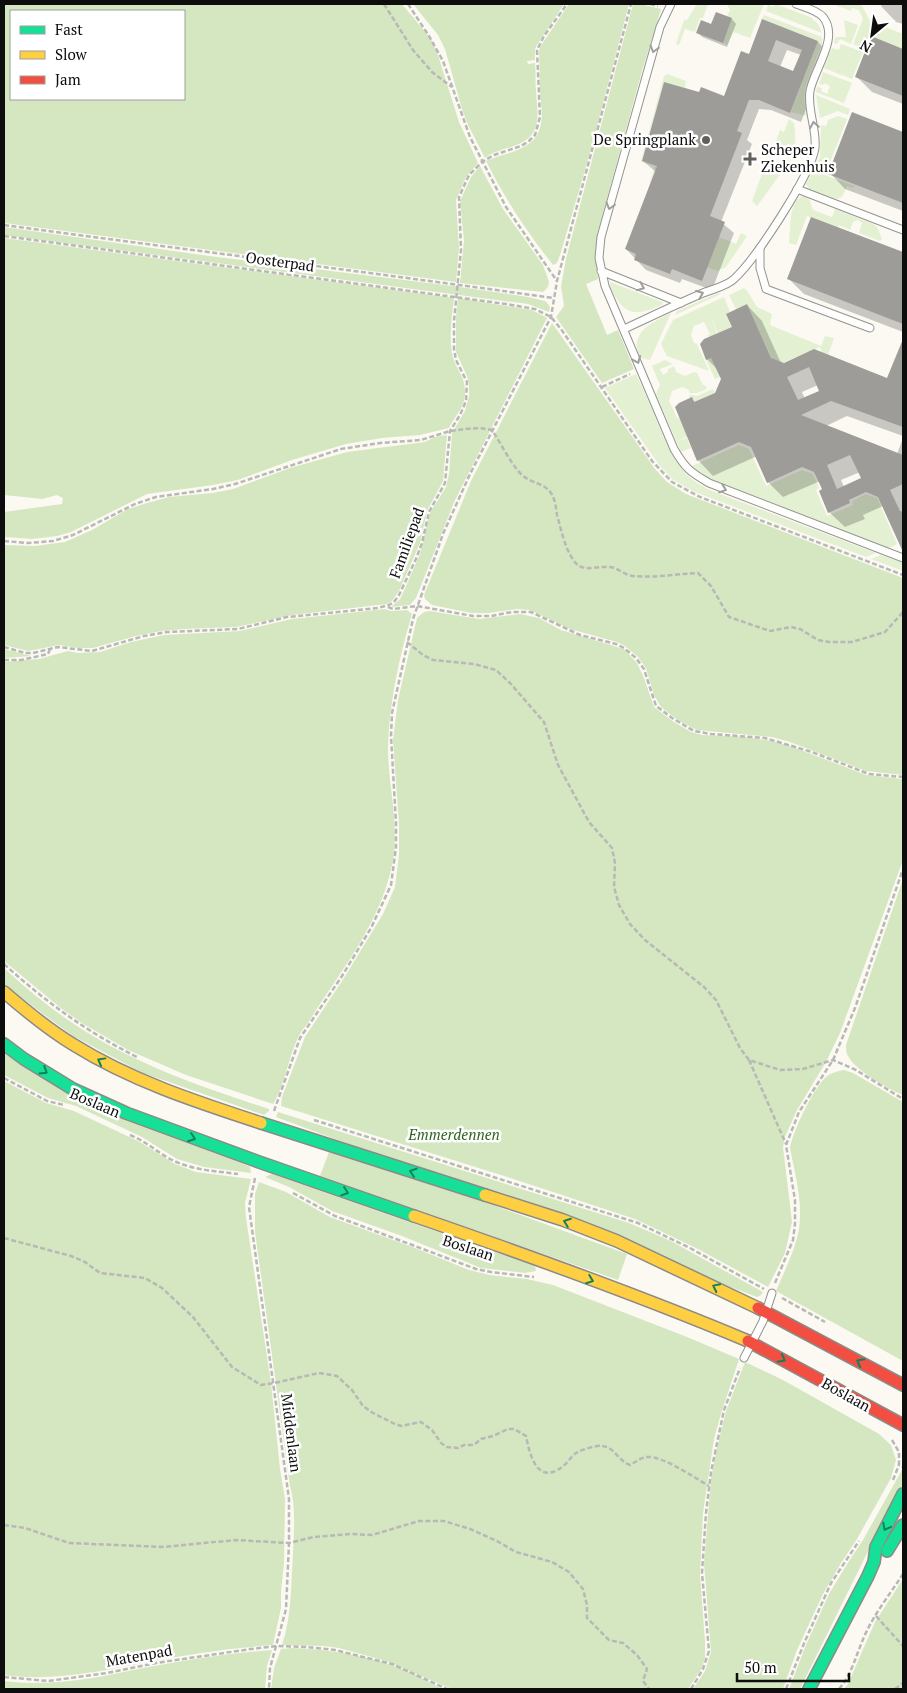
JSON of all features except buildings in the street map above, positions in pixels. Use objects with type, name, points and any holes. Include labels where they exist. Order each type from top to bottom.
[{"type":"main road","points":[[4,992],[24,1011],[65,1040],[104,1063],[145,1083],[211,1107],[562,1220],[608,1237],[766,1312],[903,1385]]},
{"type":"main road","name":"Boslaan","points":[[4,1044],[24,1059],[73,1089],[126,1113],[259,1162],[512,1250],[674,1310],[752,1343],[903,1424]]},
{"type":"main road","points":[[809,1689],[874,1562],[876,1547],[903,1494]]},
{"type":"main road","points":[[874,1562],[890,1549],[903,1525]]},
{"type":"lane","points":[[671,4],[660,27],[601,237],[599,258],[605,286],[674,449],[690,472],[709,483],[903,558]]},
{"type":"lane","points":[[624,329],[733,280],[760,248],[797,189],[811,162],[814,151],[816,138],[810,93],[830,34],[828,25],[822,16],[796,4]]},
{"type":"lane","points":[[797,189],[903,230]]},
{"type":"lane","points":[[760,248],[760,268],[766,289],[870,328]]},
{"type":"lane","points":[[601,271],[681,303]]},
{"type":"lane","points":[[744,1358],[766,1312],[772,1293]]},
{"type":"path","points":[[384,4],[413,50],[432,72],[453,87]]},
{"type":"path","points":[[408,4],[443,61],[460,112],[482,162],[506,207],[557,281]]},
{"type":"path","name":"Familiepad","points":[[386,606],[394,602],[400,595],[419,551],[429,512],[445,484],[450,431],[463,408],[467,389],[465,376],[456,360],[454,349],[454,321],[461,250],[458,199],[469,175],[482,162],[494,155],[529,142],[535,135],[540,117],[537,50],[544,36],[566,4]]},
{"type":"path","points":[[275,1108],[300,1038],[342,976],[371,928],[391,885],[394,868],[396,823],[391,736],[392,713],[407,642],[417,606],[443,534],[492,430],[551,317],[557,281],[631,4]]},
{"type":"path","name":"Oosterpad","points":[[4,225],[553,298]]},
{"type":"path","name":"Oosterpad","points":[[4,236],[457,296],[535,309],[551,317]]},
{"type":"path","points":[[602,387],[641,369]]},
{"type":"path","points":[[4,541],[28,543],[53,541],[72,536],[135,504],[156,497],[228,486],[341,449],[380,442],[421,440],[450,431],[480,428],[492,430],[514,465],[523,475],[549,491],[553,497],[563,539],[572,558],[578,566],[587,570],[610,567],[626,575],[639,577],[698,573],[711,586],[729,617],[770,631],[791,627],[800,629],[818,640],[830,642],[852,642],[885,632],[903,612]]},
{"type":"path","points":[[4,647],[25,653],[34,653],[58,647],[92,651],[161,633],[238,629],[287,617],[386,606],[393,609],[417,606],[473,616],[531,612],[580,635],[616,644],[624,648],[636,658],[644,669],[656,706],[694,731],[765,738],[812,752],[869,774],[903,777]]},
{"type":"path","points":[[407,642],[423,655],[433,660],[474,664],[496,670],[544,722],[558,765],[589,822],[612,848],[614,887],[619,905],[630,924],[645,940],[704,987],[716,1000],[740,1048],[750,1060],[786,1145],[795,1200],[793,1240],[772,1293]]},
{"type":"path","points":[[4,660],[39,657],[48,654],[50,649]]},
{"type":"path","points":[[786,1145],[800,1112],[833,1060],[855,1008],[903,869]]},
{"type":"path","points":[[750,1060],[780,1070],[803,1069],[833,1060],[856,1070],[903,1099]]},
{"type":"path","name":"Boslaan","points":[[4,1078],[48,1101],[71,1107]]},
{"type":"path","name":"Boslaan","points":[[128,1134],[171,1159],[184,1164],[210,1171],[238,1174]]},
{"type":"path","points":[[247,1176],[263,1182]]},
{"type":"path","name":"Middenlaan","points":[[255,1179],[249,1206],[288,1499],[289,1543],[286,1610],[270,1668],[269,1689]]},
{"type":"path","name":"Boslaan","points":[[285,1189],[335,1216],[476,1269],[534,1277]]},
{"type":"path","points":[[4,1238],[71,1256],[85,1262],[100,1273],[144,1278],[162,1288],[194,1317],[232,1367],[261,1385],[319,1373],[337,1376],[352,1390],[363,1406],[373,1413],[402,1426],[421,1422],[432,1430],[441,1443],[447,1447],[458,1448],[464,1445],[474,1445],[481,1439],[508,1429],[514,1429],[526,1436],[533,1460],[540,1471],[546,1474],[552,1473],[564,1466],[575,1454],[584,1449],[599,1445],[610,1448],[625,1463],[630,1465],[645,1457],[651,1457],[681,1469],[709,1486]]},
{"type":"path","points":[[691,1689],[703,1669],[709,1651],[702,1573],[709,1486],[724,1410],[744,1358]]},
{"type":"path","points":[[887,1435],[899,1452],[899,1465],[890,1485]]},
{"type":"path","points":[[899,1465],[903,1467]]},
{"type":"path","points":[[4,1525],[25,1528],[70,1543],[164,1547],[234,1540],[289,1543],[314,1536],[372,1535],[419,1521],[444,1521],[470,1529],[516,1552],[552,1562],[569,1572],[583,1589],[587,1605],[587,1618],[609,1640],[623,1643],[637,1655],[647,1669],[643,1681],[649,1689]]},
{"type":"path","points":[[786,1689],[831,1584],[860,1539]]},
{"type":"path","points":[[839,1689],[854,1665],[864,1637],[876,1615],[903,1574]]},
{"type":"path","points":[[876,1615],[903,1646]]},
{"type":"path","name":"Matenpad","points":[[4,1677],[48,1681],[107,1673],[225,1652],[277,1646],[322,1648],[383,1662],[407,1670],[447,1689]]},
{"type":"path","points":[[895,1689],[903,1683]]},
{"type":"green space","points":[[4,4],[402,4],[431,39],[437,52],[459,122],[478,163],[466,177],[456,200],[459,248],[456,282],[4,223]]},
{"type":"green space","points":[[413,4],[564,4],[537,45],[535,60],[527,61],[528,64],[535,63],[537,113],[536,127],[528,139],[485,158],[462,109],[445,49],[438,35]]},
{"type":"green space","points":[[569,4],[629,4],[590,153],[561,252],[557,263],[553,265],[517,215],[486,161],[522,148],[533,140],[537,134],[542,114],[540,47]]},
{"type":"green space","points":[[633,4],[661,9],[598,231],[595,253],[598,279],[586,284],[607,335],[618,330],[634,369],[602,383],[556,317],[564,306],[561,286],[566,259]]},
{"type":"green space","points":[[697,4],[708,4],[703,18],[700,18],[695,32],[685,29],[679,45],[676,44],[684,20],[687,20]]},
{"type":"green space","points":[[727,4],[764,4],[750,38],[733,32],[727,45],[723,43],[732,19],[727,16],[730,10]]},
{"type":"green space","points":[[775,4],[810,17],[818,24],[822,33],[766,11],[768,5],[773,7]]},
{"type":"green space","points":[[832,4],[856,4],[862,6],[870,21],[903,34],[903,49],[869,36],[864,49],[853,44],[863,19],[859,10],[852,8],[851,11]]},
{"type":"green space","points":[[764,15],[822,37],[822,44],[805,87],[804,101],[807,116],[791,112],[818,41],[762,19]]},
{"type":"green space","points":[[844,20],[858,25],[851,44],[840,39],[837,44],[834,43],[835,37],[846,37]]},
{"type":"green space","points":[[841,44],[863,52],[852,79],[824,68],[832,48],[839,50]]},
{"type":"green space","points":[[823,72],[852,83],[844,103],[816,92],[817,87],[822,88],[821,91],[827,94],[830,86],[824,83],[823,85],[819,84]]},
{"type":"green space","points":[[667,74],[686,81],[685,88],[664,82],[642,161],[657,166],[651,180],[662,185],[650,181],[655,166],[641,162],[664,76]]},
{"type":"green space","points":[[816,95],[850,109],[848,115],[838,111],[820,118]]},
{"type":"green space","points":[[838,116],[847,119],[825,175],[854,186],[853,188],[847,186],[842,197],[836,199],[809,189],[806,184],[820,157],[821,125],[826,126],[828,120]]},
{"type":"green space","points":[[789,119],[794,123],[795,132],[795,145],[792,157],[773,150],[780,130],[784,132]]},
{"type":"green space","points":[[767,160],[783,166],[784,169],[757,206],[752,201]]},
{"type":"green space","points":[[480,166],[503,209],[543,265],[549,282],[548,287],[543,292],[460,283],[464,241],[460,201],[471,177]]},
{"type":"green space","points":[[803,196],[809,199],[813,210],[832,217],[835,209],[873,224],[877,227],[882,239],[880,241],[859,233],[862,223],[858,220],[853,222],[850,230],[839,225],[838,228],[807,216],[796,245],[789,243],[793,209],[798,199]]},
{"type":"green space","points":[[4,227],[209,256],[528,297],[545,301],[550,308],[549,312],[528,304],[4,235]]},
{"type":"green space","points":[[741,233],[747,236],[726,267],[717,271],[707,267],[719,237],[736,244]]},
{"type":"green space","points":[[4,238],[454,298],[451,346],[465,386],[464,401],[449,428],[420,435],[382,438],[346,444],[292,460],[238,480],[147,494],[71,532],[57,536],[32,539],[4,537],[4,512],[62,504],[63,498],[57,495],[42,499],[4,495]]},
{"type":"green space","points":[[610,282],[663,304],[645,311],[630,311],[619,303]]},
{"type":"green space","points":[[744,288],[757,307],[772,314],[770,325],[821,346],[825,336],[834,338],[828,355],[822,353],[820,347],[782,363],[772,359],[747,304],[736,309],[729,295]]},
{"type":"green space","points":[[718,293],[721,294],[675,315],[677,311]]},
{"type":"green space","points":[[724,297],[730,312],[726,314],[733,330],[719,336],[710,315],[717,334],[709,337],[708,335],[710,334],[704,322],[694,326],[691,335],[709,371],[667,356],[661,344],[673,320]]},
{"type":"green space","points":[[458,298],[532,310],[547,318],[455,500],[416,598],[410,605],[391,607],[400,599],[403,593],[420,554],[430,513],[446,487],[449,474],[452,433],[465,411],[469,396],[467,376],[456,352]]},
{"type":"green space","points":[[671,313],[650,360],[641,358],[637,350],[639,335],[650,324]]},
{"type":"green space","points":[[552,323],[655,469],[667,482],[686,494],[903,578],[903,775],[866,771],[772,737],[697,730],[679,721],[661,707],[654,695],[646,668],[638,657],[617,642],[570,629],[530,610],[517,609],[489,613],[471,613],[432,605],[425,599],[424,595],[471,481]]},
{"type":"green space","points":[[711,358],[720,377],[715,379],[706,360]]},
{"type":"green space","points":[[665,360],[673,364],[660,369],[663,375],[674,366],[676,372],[685,376],[694,372],[697,373],[707,389],[697,393],[690,393],[688,389],[682,387],[672,391],[669,401],[677,418],[679,418],[690,435],[678,441],[693,436],[687,439],[691,448],[681,452],[656,394],[660,385],[652,366]]},
{"type":"green space","points":[[636,374],[672,455],[684,472],[692,479],[712,491],[876,553],[866,557],[695,492],[672,479],[660,466],[605,388]]},
{"type":"green space","points":[[713,389],[715,393],[694,402],[689,396],[697,396]]},
{"type":"green space","points":[[447,435],[443,481],[427,511],[420,543],[399,591],[392,601],[387,604],[292,615],[236,627],[161,631],[93,648],[59,645],[28,651],[4,645],[4,545],[35,546],[65,542],[92,530],[128,509],[147,503],[169,497],[233,489],[290,468],[347,452],[425,442],[435,437]]},
{"type":"green space","points":[[739,445],[749,449],[766,486],[802,470],[813,474],[819,488],[816,490],[827,516],[853,505],[852,501],[866,494],[877,498],[897,544],[889,548],[726,486],[705,476],[692,466]]},
{"type":"green space","points":[[881,555],[903,563],[903,571],[871,559]]},
{"type":"green space","points":[[385,609],[391,611],[407,610],[412,614],[403,647],[390,714],[388,761],[395,841],[389,877],[382,899],[362,940],[300,1034],[281,1088],[273,1104],[186,1075],[128,1050],[62,1009],[4,961],[4,662],[39,659],[68,651],[78,653],[100,652],[131,642],[164,635],[240,631],[292,619]]},
{"type":"green space","name":"Emmerdennen","points":[[430,611],[479,619],[520,614],[539,618],[561,630],[624,649],[637,663],[654,707],[691,732],[702,735],[745,737],[772,741],[793,747],[866,775],[903,779],[903,860],[840,1033],[826,1062],[797,1110],[785,1137],[783,1147],[792,1222],[785,1253],[768,1287],[696,1248],[635,1219],[281,1106],[282,1097],[305,1037],[383,914],[395,887],[399,854],[399,824],[393,740],[398,700],[417,618],[424,612]]},
{"type":"green space","points":[[4,649],[31,656],[4,658]]},
{"type":"green space","points":[[903,879],[903,1095],[881,1084],[858,1068],[847,1055],[846,1045]]},
{"type":"green space","points":[[4,968],[62,1016],[109,1045],[161,1070],[214,1091],[269,1109],[269,1111],[264,1115],[143,1073],[73,1036],[4,985]]},
{"type":"green space","points":[[4,1052],[250,1167],[251,1173],[204,1167],[177,1159],[142,1137],[76,1106],[48,1098],[4,1075]]},
{"type":"green space","points":[[844,1070],[853,1073],[903,1102],[903,1361],[776,1291],[792,1253],[799,1229],[799,1198],[790,1148],[795,1131],[804,1111],[821,1083],[830,1074]]},
{"type":"green space","points":[[4,1081],[46,1103],[74,1111],[140,1142],[175,1164],[196,1172],[251,1179],[245,1203],[246,1218],[271,1383],[285,1499],[281,1608],[273,1645],[194,1654],[76,1674],[40,1677],[4,1675]]},
{"type":"green space","points":[[278,1112],[629,1223],[669,1240],[763,1292],[757,1297],[276,1117]]},
{"type":"green space","points":[[329,1152],[485,1202],[627,1254],[618,1280],[320,1176]]},
{"type":"green space","points":[[272,1174],[535,1266],[536,1271],[525,1273],[481,1268],[402,1236],[332,1211],[289,1187],[265,1177]]},
{"type":"green space","points":[[259,1182],[286,1192],[330,1217],[469,1270],[553,1285],[739,1359],[714,1439],[703,1513],[700,1574],[705,1658],[702,1668],[688,1689],[452,1689],[386,1661],[339,1648],[282,1645],[291,1599],[294,1510],[255,1232],[255,1194]]},
{"type":"green space","points":[[745,1362],[783,1380],[879,1434],[891,1445],[896,1460],[891,1478],[857,1539],[823,1594],[797,1650],[783,1689],[693,1689],[705,1671],[711,1652],[704,1563],[711,1479],[726,1411]]},
{"type":"green space","points":[[902,1470],[903,1484],[800,1689],[789,1689],[829,1594],[863,1540]]},
{"type":"green space","points":[[903,1579],[903,1689],[844,1689],[848,1684],[875,1622]]},
{"type":"green space","points":[[292,1648],[335,1652],[378,1661],[410,1672],[443,1689],[271,1689],[274,1668],[281,1649]]},
{"type":"green space","points":[[272,1650],[267,1666],[265,1689],[4,1689],[4,1681],[22,1683],[57,1682],[191,1660]]},
{"type":"traffic: fast","points":[[4,1044],[24,1059],[73,1089],[126,1113],[414,1216]]},
{"type":"traffic: fast","points":[[261,1123],[485,1195]]},
{"type":"traffic: fast","points":[[809,1689],[868,1576],[874,1562],[876,1547],[903,1494]]},
{"type":"traffic: fast","points":[[887,1551],[903,1525]]},
{"type":"traffic: slow","points":[[4,992],[56,1033],[96,1058],[165,1090],[261,1123]]},
{"type":"traffic: slow","points":[[485,1195],[563,1220],[617,1241],[758,1308]]},
{"type":"traffic: slow","points":[[414,1216],[583,1276],[748,1341]]},
{"type":"traffic: jam","points":[[758,1308],[903,1385]]},
{"type":"traffic: jam","points":[[748,1341],[903,1425]]},
{"type":"place","name":"De Springplank","points":[[706,140]]},
{"type":"place","name":"Scheper Ziekenhuis","points":[[750,159]]}]
